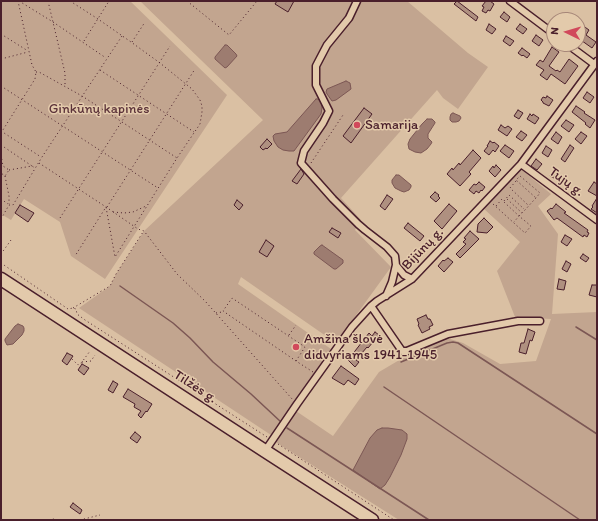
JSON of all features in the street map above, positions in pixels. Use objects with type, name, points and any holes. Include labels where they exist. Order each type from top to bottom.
[{"type":"highway","name":"Tilžės g.","points":[[1,279],[372,520]]},
{"type":"street","points":[[357,1],[349,18],[327,45],[316,66],[316,85],[329,111],[323,123],[304,151],[301,163],[358,224],[387,247],[395,256],[396,266],[392,282],[386,296]]},
{"type":"street","points":[[510,1],[546,28]]},
{"type":"street","points":[[579,52],[596,63]]},
{"type":"street","name":"Bijūnų g.","points":[[265,451],[296,404],[352,327],[371,306],[412,279],[521,164],[596,63]]},
{"type":"street","name":"Tujų g.","points":[[521,164],[597,220]]},
{"type":"street","points":[[396,266],[404,276],[412,279]]},
{"type":"street","points":[[371,306],[402,351],[407,351],[448,334],[518,321],[540,321]]},
{"type":"path","points":[[18,1],[107,58]]},
{"type":"path","points":[[18,1],[32,64],[36,72],[35,79],[1,132],[42,157]]},
{"type":"path","points":[[48,1],[65,73],[65,86]]},
{"type":"path","points":[[70,1],[122,35],[160,63],[192,89],[200,100],[202,106],[200,124],[115,257],[106,207]]},
{"type":"path","points":[[83,42],[108,1]]},
{"type":"path","points":[[187,1],[229,36],[257,1]]},
{"type":"path","points":[[131,42],[145,22]]},
{"type":"path","points":[[1,34],[29,52]]},
{"type":"path","points":[[1,199],[9,205],[14,205],[42,157],[122,35]]},
{"type":"path","points":[[60,218],[170,46]]},
{"type":"path","points":[[1,59],[29,52]]},
{"type":"path","points":[[75,256],[168,114],[195,69]]},
{"type":"path","points":[[100,70],[195,132]]},
{"type":"path","points":[[36,72],[40,72],[82,96],[177,158]]},
{"type":"path","points":[[1,86],[158,188]]},
{"type":"path","points":[[307,169],[343,115]]},
{"type":"path","points":[[1,145],[36,168]]},
{"type":"path","points":[[1,155],[3,166],[1,170]]},
{"type":"path","points":[[39,163],[138,229],[144,231],[177,274],[205,301],[296,404]]},
{"type":"path","points":[[3,166],[9,170],[32,166]]},
{"type":"path","points":[[5,176],[9,170]]},
{"type":"path","points":[[1,173],[5,176],[9,196],[9,205],[1,219]]},
{"type":"path","points":[[513,222],[525,210],[540,193],[520,176],[510,188],[529,205]]},
{"type":"path","points":[[516,180],[536,198]]},
{"type":"path","points":[[495,206],[502,199],[504,201],[509,195],[525,210]]},
{"type":"path","points":[[507,198],[522,213]]},
{"type":"path","points":[[488,199],[525,233],[531,226],[504,201]]},
{"type":"path","points":[[113,211],[124,213],[133,212],[148,204]]},
{"type":"path","points":[[1,263],[68,309],[73,308],[110,286],[116,274],[144,231]]},
{"type":"path","points":[[1,254],[11,240]]},
{"type":"path","points":[[215,313],[223,311],[232,298],[305,347],[296,360]]},
{"type":"path","points":[[73,308],[76,309],[77,314],[85,320],[394,520]]},
{"type":"path","points":[[223,311],[317,375]]},
{"type":"path","points":[[289,335],[296,325]]},
{"type":"path","points":[[82,362],[90,352]]},
{"type":"path","points":[[72,359],[78,365],[82,362],[91,361],[95,355]]},
{"type":"path","points":[[80,520],[100,514]]},
{"type":"path","points":[[49,520],[57,520]]},
{"type":"green space","name":"Ginkūnų kapinės","points":[[1,1],[130,1],[227,95],[105,279],[71,256],[60,222],[24,199],[11,220],[1,214]]},
{"type":"green space","points":[[140,1],[407,1],[468,53],[488,67],[458,109],[443,98],[437,90],[341,198],[361,220],[355,230],[391,267],[336,343],[241,277],[238,284],[331,349],[271,435],[79,308],[110,286],[116,274],[144,231],[263,120]]},
{"type":"green space","points":[[521,169],[551,194],[538,206],[558,234],[552,314],[597,312],[597,520],[399,520],[274,441],[296,411],[333,436],[379,372],[418,349],[447,338],[463,343],[500,364],[536,361],[551,319],[515,317],[497,271],[520,242],[483,208]]},
{"type":"shaded area","points":[[225,45],[227,45],[237,56],[225,68],[215,59],[215,57]]},
{"type":"shaded area","points":[[346,81],[350,83],[351,89],[336,100],[332,101],[326,92],[327,89]]},
{"type":"shaded area","points":[[316,99],[319,99],[322,103],[321,114],[294,151],[283,150],[278,147],[273,136],[275,134],[287,132]]},
{"type":"shaded area","points":[[453,113],[460,116],[461,118],[459,121],[452,122],[450,120],[451,114]]},
{"type":"shaded area","points":[[427,119],[432,119],[435,122],[428,134],[428,138],[432,142],[427,149],[421,153],[415,152],[409,149],[408,144],[410,139]]},
{"type":"shaded area","points":[[396,175],[399,175],[411,185],[409,190],[404,192],[395,188],[392,180]]},
{"type":"shaded area","points":[[322,245],[343,260],[343,263],[336,269],[314,254],[314,252]]},
{"type":"shaded area","points":[[18,324],[24,328],[22,335],[13,344],[7,345],[5,339]]},
{"type":"shaded area","points":[[382,428],[402,430],[407,434],[407,439],[390,477],[385,485],[380,489],[353,470],[370,438],[377,430]]},
{"type":"building","points":[[277,1],[294,1],[288,12],[275,4]]},
{"type":"building","points":[[457,1],[478,17],[476,21],[454,4]]},
{"type":"building","points":[[486,1],[490,1],[494,4],[490,11],[488,10],[486,13],[482,11],[484,7],[482,6]]},
{"type":"building","points":[[504,12],[510,17],[507,22],[500,17]]},
{"type":"building","points":[[489,24],[496,29],[492,34],[486,30]]},
{"type":"building","points":[[520,24],[527,29],[523,34],[516,29]]},
{"type":"building","points":[[586,28],[589,30],[586,35]]},
{"type":"building","points":[[536,35],[543,40],[539,46],[532,41]]},
{"type":"building","points":[[586,35],[596,42],[592,48],[586,44]]},
{"type":"building","points":[[506,36],[514,41],[510,46],[503,41]]},
{"type":"building","points":[[522,48],[530,54],[527,58],[518,53]]},
{"type":"building","points":[[549,52],[559,52],[549,66],[560,72],[569,59],[578,66],[565,84],[551,74],[547,80],[540,75],[544,70],[536,65],[540,60],[543,62]]},
{"type":"building","points":[[587,92],[594,97],[590,103],[583,98]]},
{"type":"building","points":[[547,96],[553,100],[549,106],[541,100],[543,97],[546,98]]},
{"type":"building","points":[[576,106],[595,120],[590,128],[572,112]]},
{"type":"building","name":"Samarija","points":[[364,108],[372,114],[351,143],[343,136]]},
{"type":"building","points":[[518,110],[523,113],[519,119],[514,116]]},
{"type":"building","points":[[530,114],[532,116],[533,114],[539,118],[535,124],[527,119]]},
{"type":"building","points":[[566,120],[574,125],[569,132],[561,126]]},
{"type":"building","points":[[501,125],[505,128],[508,126],[512,129],[507,136],[498,130]]},
{"type":"building","points":[[521,131],[527,135],[522,141],[516,137]]},
{"type":"building","points":[[556,132],[562,137],[558,144],[551,139]]},
{"type":"building","points":[[581,132],[587,136],[581,144],[575,139]]},
{"type":"building","points":[[267,139],[272,144],[267,149],[266,148],[263,150],[260,147]]},
{"type":"building","points":[[490,141],[499,146],[495,152],[493,150],[489,155],[484,151]]},
{"type":"building","points":[[505,145],[514,151],[509,158],[500,151]]},
{"type":"building","points":[[570,145],[574,148],[565,162],[561,159]]},
{"type":"building","points":[[546,146],[552,150],[548,157],[542,153]]},
{"type":"building","points":[[473,150],[481,158],[469,172],[471,174],[460,186],[447,174],[459,163],[460,165]]},
{"type":"building","points":[[536,159],[542,164],[537,170],[531,166]]},
{"type":"building","points":[[496,165],[501,170],[495,177],[489,171]]},
{"type":"building","points":[[555,167],[559,170],[554,178],[550,176]]},
{"type":"building","points":[[301,169],[304,174],[297,184],[292,181]]},
{"type":"building","points":[[479,182],[485,187],[479,193],[476,191],[474,194],[469,190],[474,184],[476,185]]},
{"type":"building","points":[[594,182],[597,184],[597,196],[588,191]]},
{"type":"building","points":[[435,192],[440,198],[436,202],[430,197]]},
{"type":"building","points":[[387,195],[393,199],[385,210],[380,206]]},
{"type":"building","points":[[597,198],[597,213],[591,209]]},
{"type":"building","points":[[237,200],[243,205],[239,210],[234,205]]},
{"type":"building","points":[[449,204],[457,211],[442,229],[434,221]]},
{"type":"building","points":[[556,204],[566,212],[564,213],[588,230],[587,232],[589,233],[587,237],[584,235],[583,237],[557,218],[554,220],[547,211],[551,208],[552,209]]},
{"type":"building","points":[[20,205],[34,213],[28,222],[15,213]]},
{"type":"building","points":[[484,218],[493,227],[487,233],[477,232],[478,224]]},
{"type":"building","points":[[408,223],[424,236],[420,241],[404,228]]},
{"type":"building","points":[[332,228],[341,233],[338,238],[329,232]]},
{"type":"building","points":[[470,231],[479,239],[460,258],[456,254],[466,244],[463,242],[466,239],[464,238]]},
{"type":"building","points":[[565,235],[572,239],[567,246],[561,242]]},
{"type":"building","points":[[266,240],[274,246],[267,257],[259,252]]},
{"type":"building","points":[[583,254],[589,258],[586,262],[580,258]]},
{"type":"building","points":[[448,258],[453,262],[444,272],[438,266],[443,260],[444,261]]},
{"type":"building","points":[[566,261],[571,264],[567,272],[562,269]]},
{"type":"building","points":[[559,279],[566,281],[564,290],[557,289]]},
{"type":"building","points":[[592,285],[597,285],[597,297],[589,295]]},
{"type":"building","points":[[426,315],[433,325],[429,327],[430,329],[422,333],[417,319]]},
{"type":"building","points":[[528,329],[535,332],[532,341],[530,340],[526,354],[519,352],[521,343],[524,343]]},
{"type":"building","points":[[375,332],[379,335],[356,360],[359,362],[355,367],[348,360],[369,333],[372,336]]},
{"type":"building","points":[[67,353],[73,356],[67,365],[62,361]]},
{"type":"building","points":[[82,364],[89,368],[84,375],[78,370]]},
{"type":"building","points":[[341,366],[359,379],[355,385],[348,380],[344,385],[332,378]]},
{"type":"building","points":[[113,381],[118,384],[113,393],[108,390]]},
{"type":"building","points":[[128,389],[152,404],[141,418],[138,415],[141,411],[134,407],[135,404],[123,397]]},
{"type":"building","points":[[135,432],[141,437],[137,443],[130,438]]},
{"type":"building","points":[[73,503],[82,510],[80,514],[70,507]]},
{"type":"waterway","points":[[120,286],[173,323],[213,362],[281,422]]},
{"type":"waterway","points":[[576,327],[597,340]]},
{"type":"waterway","points":[[401,362],[447,343],[458,343],[597,434]]},
{"type":"waterway","points":[[384,387],[580,520]]},
{"type":"waterway","points":[[287,428],[429,520]]},
{"type":"place","name":"Samarija","points":[[357,125]]},
{"type":"place","name":"Amžina šlovė didvyriams 1941-1945","points":[[296,347]]}]
